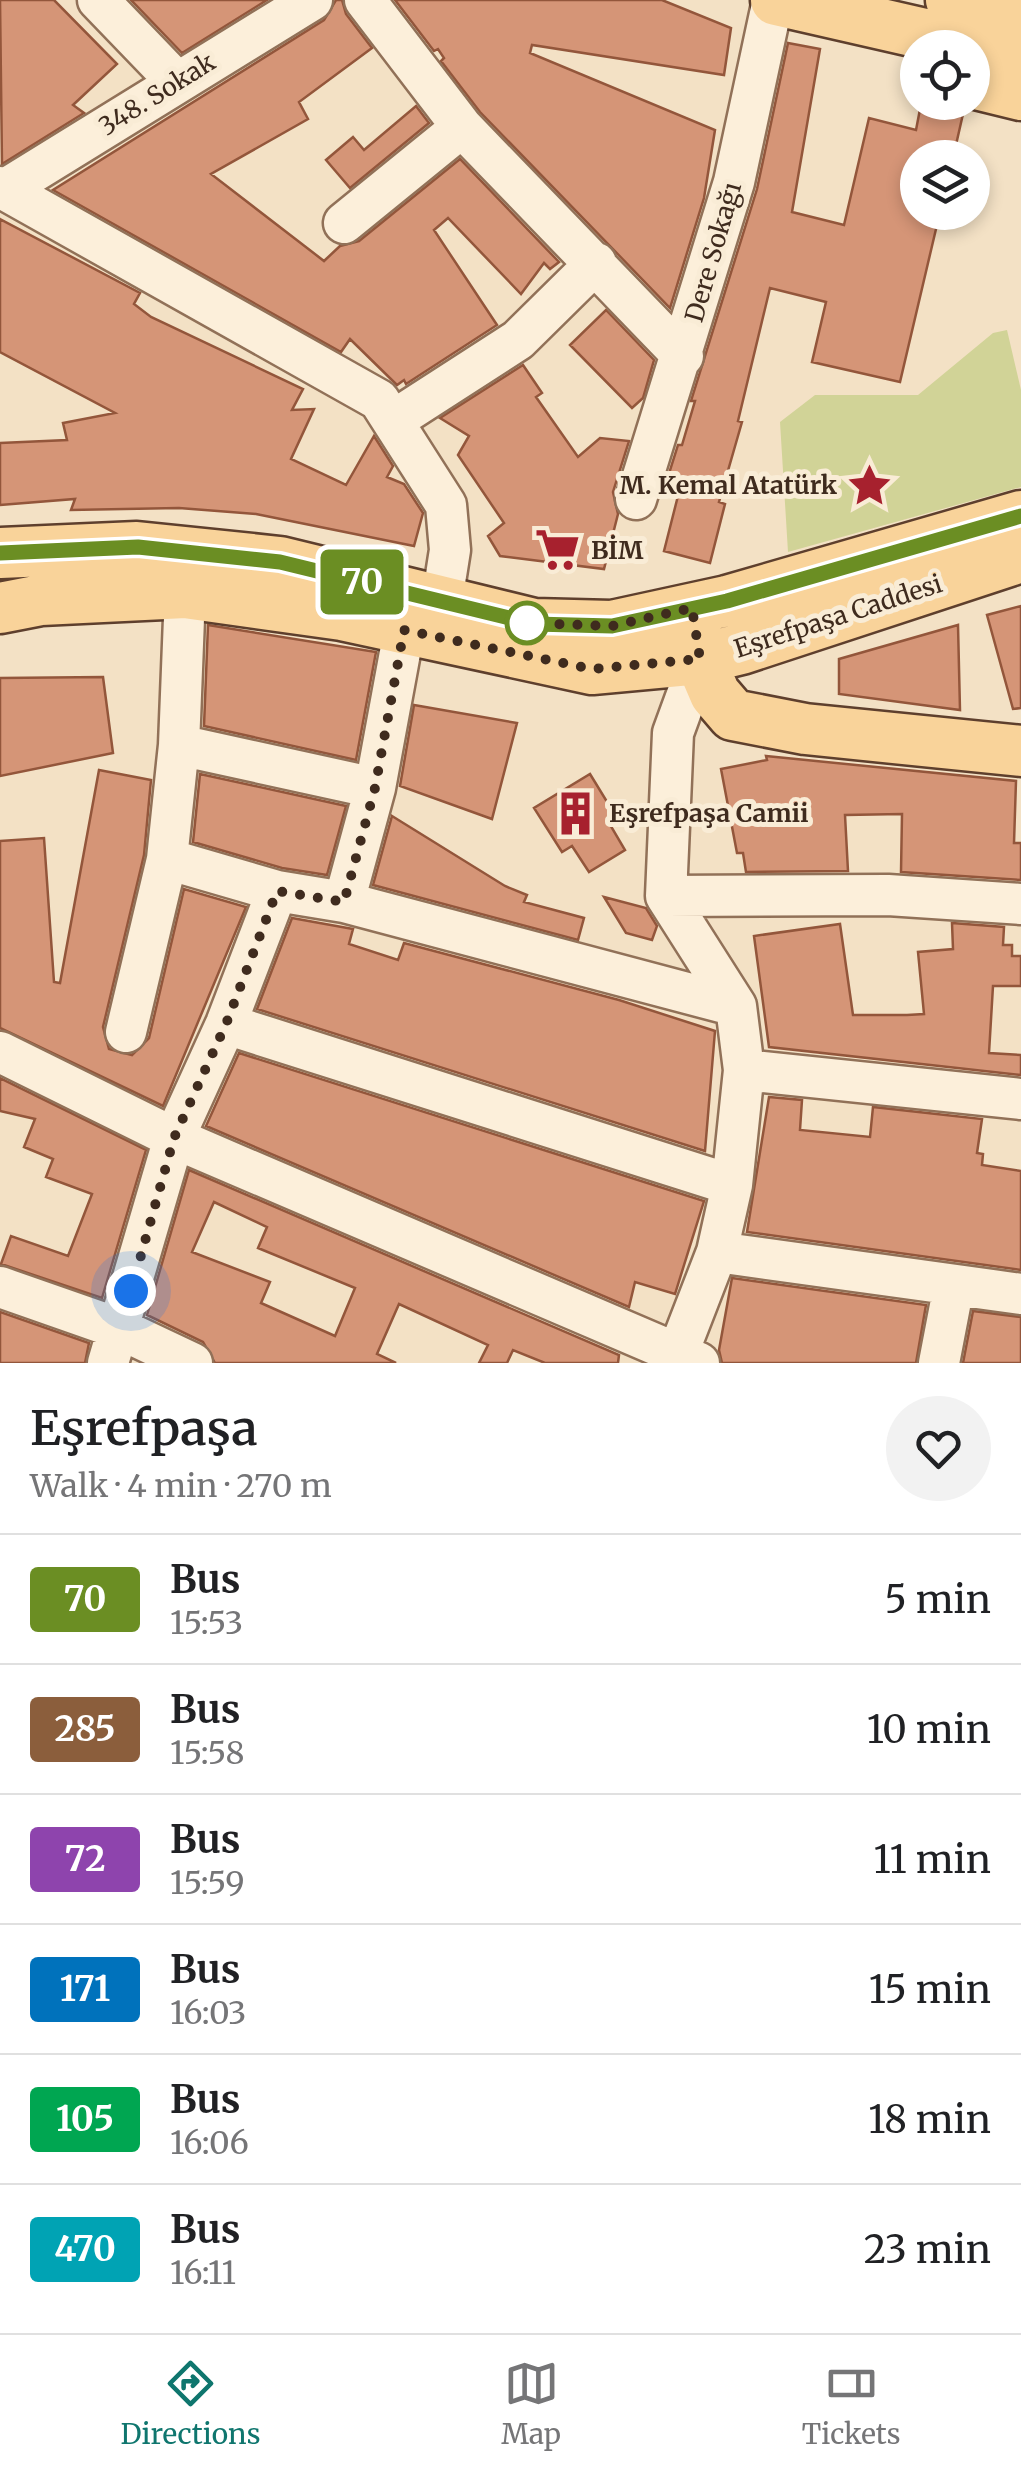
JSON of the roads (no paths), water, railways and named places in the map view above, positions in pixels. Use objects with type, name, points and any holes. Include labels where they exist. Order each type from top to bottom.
[{"type":"main road","points":[[774,0],[898,38],[1021,56]]},
{"type":"main road","points":[[951,0],[1021,16]]},
{"type":"main road","points":[[990,87],[1021,95]]},
{"type":"main road","name":"Eşrefpaşa Caddesi","points":[[0,608],[40,600],[185,593],[342,615],[612,626],[709,604],[1021,516]]},
{"type":"main road","name":"Eşrefpaşa Caddesi","points":[[0,553],[138,547],[262,560],[592,669],[720,654],[1021,557]]},
{"type":"main road","points":[[709,604],[720,654],[765,688],[804,729],[1021,750]]},
{"type":"street","points":[[98,0],[176,81]]},
{"type":"street","name":"348. Sokak","points":[[2,189],[312,0]]},
{"type":"street","points":[[364,0],[462,127],[684,356]]},
{"type":"street","name":"Dere Sokağı","points":[[636,499],[684,356],[734,182],[774,0]]},
{"type":"street","points":[[344,224],[462,127]]},
{"type":"street","points":[[2,189],[379,400],[446,505],[450,550],[423,616],[344,902]]},
{"type":"street","points":[[394,420],[518,340],[596,262]]},
{"type":"street","points":[[126,1032],[167,859],[180,745],[185,593]]},
{"type":"street","points":[[0,1052],[174,1138],[684,1361],[717,1252],[732,1184],[744,1070],[736,1006],[666,896],[673,732],[720,654]]},
{"type":"street","points":[[180,745],[375,788]]},
{"type":"street","points":[[167,859],[277,891],[344,902],[736,1006]]},
{"type":"street","points":[[114,1346],[174,1138],[226,1024],[277,891]]},
{"type":"street","points":[[666,896],[888,895],[1021,904]]},
{"type":"street","points":[[226,1024],[732,1184]]},
{"type":"street","points":[[744,1070],[1021,1099]]},
{"type":"street","points":[[717,1252],[1021,1294]]},
{"type":"street","points":[[939,1363],[954,1285]]},
{"type":"street","points":[[0,1288],[114,1346],[192,1363]]},
{"type":"place","name":"M. Kemal Atatürk","points":[[870,485]]},
{"type":"place","name":"BİM","points":[[558,550]]},
{"type":"place","name":"Eşrefpaşa Camii","points":[[576,813]]}]
